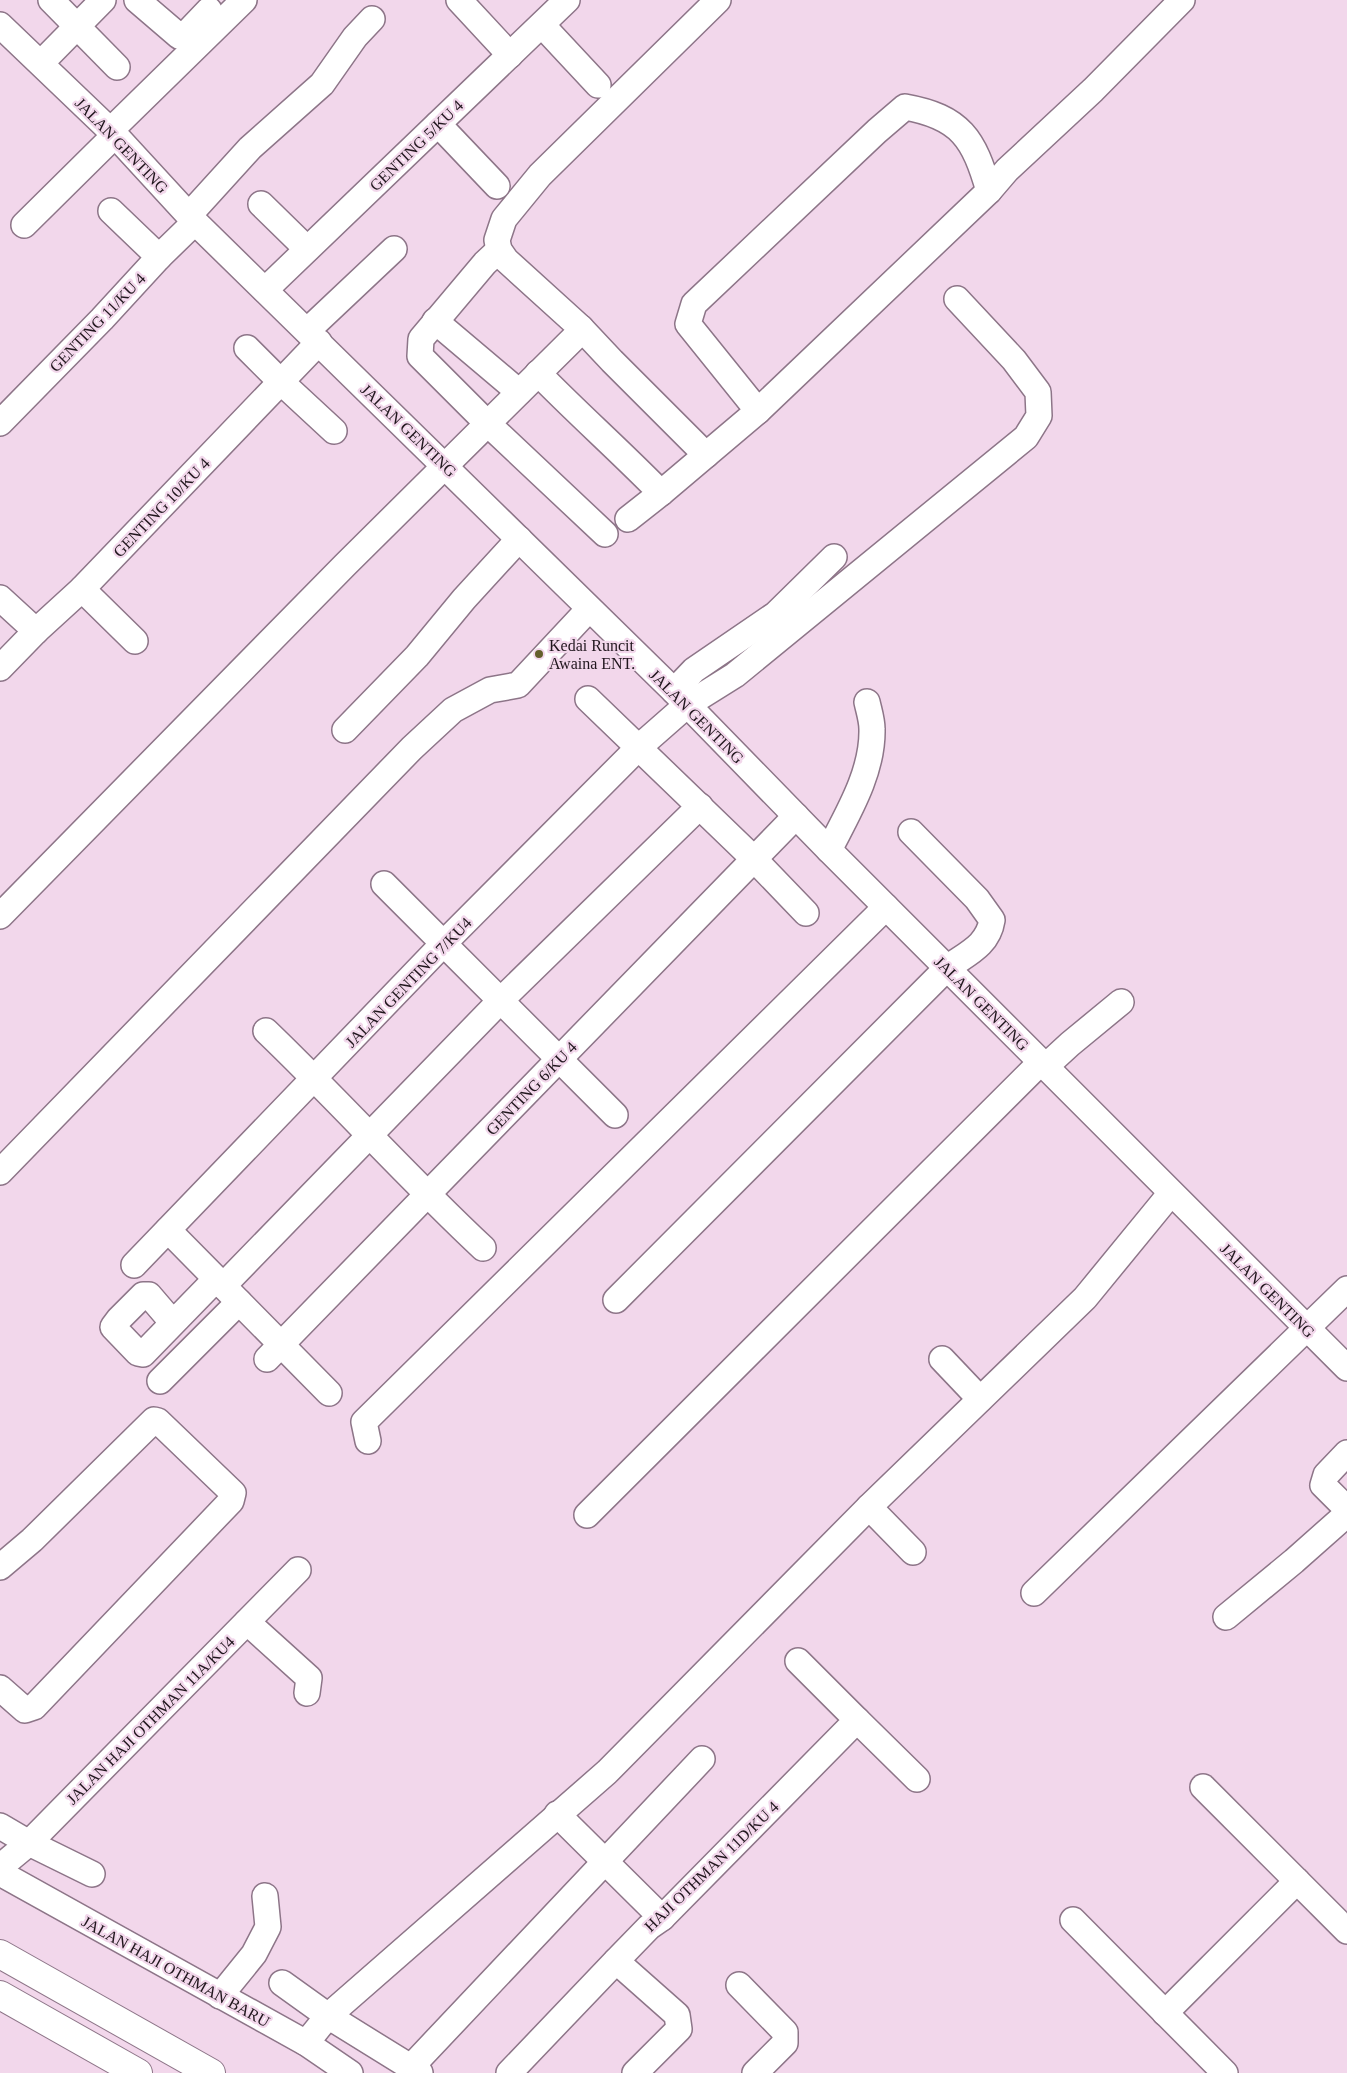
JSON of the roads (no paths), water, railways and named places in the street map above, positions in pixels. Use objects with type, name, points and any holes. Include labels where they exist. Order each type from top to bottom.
[{"type":"highway","points":[[0,1954],[211,2073]]},
{"type":"highway","points":[[0,1995],[138,2073]]},
{"type":"street","points":[[52,0],[117,67]]},
{"type":"street","points":[[41,63],[103,0]]},
{"type":"street","points":[[137,0],[179,36],[188,32],[219,0]]},
{"type":"street","points":[[24,225],[244,0]]},
{"type":"street","points":[[458,0],[510,55]]},
{"type":"street","name":"GENTING 5/KU 4","points":[[265,290],[567,0]]},
{"type":"street","points":[[706,455],[581,328],[506,260],[499,250],[498,240],[504,220],[540,175],[718,0]]},
{"type":"street","points":[[628,519],[758,411],[989,191],[1007,170],[1093,90],[1182,0]]},
{"type":"street","name":"GENTING 11/KU 4","points":[[0,423],[102,319],[159,257],[250,148],[322,84],[355,37],[372,19]]},
{"type":"street","name":"JALAN GENTING","points":[[0,25],[112,133],[192,218],[681,698],[829,850],[1347,1368]]},
{"type":"street","points":[[542,25],[598,85]]},
{"type":"street","points":[[758,411],[688,324],[694,304],[716,282],[905,107],[925,111],[946,119],[971,142],[989,191]]},
{"type":"street","points":[[438,124],[497,186]]},
{"type":"street","points":[[261,204],[308,249]]},
{"type":"street","points":[[111,211],[159,257]]},
{"type":"street","name":"GENTING 10/KU 4","points":[[0,668],[36,631],[82,590],[280,381],[313,336],[394,249]]},
{"type":"street","points":[[499,250],[485,263],[421,339],[420,356],[487,424],[605,534]]},
{"type":"street","points":[[681,698],[735,675],[1026,437],[1039,416],[1038,392],[1014,360],[957,299]]},
{"type":"street","points":[[435,322],[519,392]]},
{"type":"street","points":[[0,916],[445,465],[576,336],[581,328]]},
{"type":"street","points":[[247,348],[334,431]]},
{"type":"street","points":[[538,373],[661,492]]},
{"type":"street","points":[[345,730],[417,656],[464,599],[519,539]]},
{"type":"street","points":[[681,698],[694,670],[776,614],[834,557]]},
{"type":"street","points":[[82,590],[135,641]]},
{"type":"street","points":[[0,598],[36,631]]},
{"type":"street","points":[[0,1172],[412,748],[453,710],[490,690],[518,685],[589,609]]},
{"type":"street","name":"JALAN GENTING 7/KU4","points":[[134,1265],[444,944],[638,748],[681,698]]},
{"type":"street","points":[[588,700],[700,806],[806,913]]},
{"type":"street","points":[[829,850],[845,820],[868,764],[872,729],[867,702]]},
{"type":"street","points":[[160,1381],[226,1289],[369,1136],[501,1000],[700,806]]},
{"type":"street","name":"GENTING 6/KU 4","points":[[274,1352],[796,816]]},
{"type":"street","points":[[616,1300],[947,968],[983,943],[990,932],[992,920],[978,900],[911,832]]},
{"type":"street","points":[[384,884],[560,1058],[614,1115]]},
{"type":"street","points":[[368,1441],[364,1422],[886,907]]},
{"type":"street","points":[[587,1515],[1043,1064],[1121,1002]]},
{"type":"street","points":[[266,1031],[314,1078],[426,1196],[482,1248]]},
{"type":"street","points":[[306,2043],[328,2016],[614,1765],[869,1507],[1086,1298],[1171,1194]]},
{"type":"street","points":[[168,1230],[226,1289],[274,1352],[330,1393]]},
{"type":"street","points":[[173,1323],[226,1289]]},
{"type":"street","points":[[1034,1593],[1347,1289]]},
{"type":"street","points":[[942,1359],[980,1399]]},
{"type":"street","points":[[0,1567],[32,1540],[154,1420],[158,1420],[233,1493],[231,1501],[34,1707],[24,1710],[0,1688]]},
{"type":"street","points":[[1347,1453],[1326,1475],[1323,1485],[1347,1509]]},
{"type":"street","points":[[869,1507],[913,1552]]},
{"type":"street","points":[[1226,1618],[1347,1514]]},
{"type":"street","name":"JALAN HAJI OTHMAN 11A/KU4","points":[[0,1867],[29,1842],[298,1570]]},
{"type":"street","points":[[247,1622],[309,1678],[307,1693]]},
{"type":"street","points":[[798,1661],[917,1779]]},
{"type":"street","name":"HAJI OTHMAN 11D/KU 4","points":[[509,2073],[649,1927],[662,1918],[857,1720]]},
{"type":"street","points":[[282,1983],[328,2016],[416,2070],[606,1861],[702,1759]]},
{"type":"street","points":[[1203,1787],[1347,1931]]},
{"type":"street","points":[[557,1814],[662,1918]]},
{"type":"street","points":[[0,1826],[92,1874]]},
{"type":"street","name":"JALAN HAJI OTHMAN BARU","points":[[0,1873],[306,2043],[350,2073]]},
{"type":"street","points":[[1165,2013],[1298,1881]]},
{"type":"street","points":[[220,1996],[254,1954],[268,1927],[265,1896]]},
{"type":"street","points":[[1073,1920],[1225,2073]]},
{"type":"street","points":[[616,1961],[677,2015],[679,2029],[635,2073]]},
{"type":"street","points":[[739,1985],[785,2032],[785,2042],[755,2073]]},
{"type":"place","name":"Kedai Runcit Awaina ENT.","points":[[539,654]]}]
